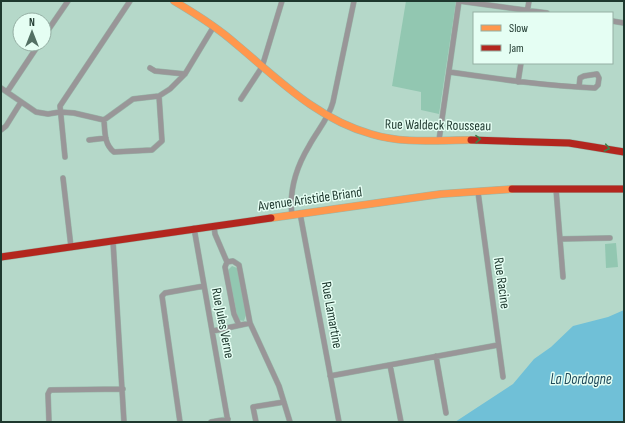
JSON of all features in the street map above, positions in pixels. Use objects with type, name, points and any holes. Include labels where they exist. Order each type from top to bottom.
[{"type":"main road","name":"Rue Waldeck Rousseau","points":[[174,1],[214,26],[313,108],[346,127],[380,138],[439,140],[553,140],[597,146],[624,152]]},
{"type":"main road","name":"Avenue Aristide Briand","points":[[1,257],[194,228],[441,194],[556,189],[624,189]]},
{"type":"street","points":[[52,24],[68,1]]},
{"type":"street","points":[[65,157],[60,106],[130,1]]},
{"type":"street","points":[[241,99],[262,67],[282,1]]},
{"type":"street","points":[[292,214],[296,173],[309,145],[327,117],[333,102],[354,1]]},
{"type":"street","points":[[439,140],[459,1],[527,12],[529,1]]},
{"type":"street","points":[[613,21],[624,23]]},
{"type":"street","points":[[1,88],[36,112],[48,114],[60,112],[104,120],[133,99],[159,96],[170,89],[185,74],[214,26]]},
{"type":"street","points":[[7,92],[34,52]]},
{"type":"street","points":[[518,82],[521,64]]},
{"type":"street","points":[[150,68],[185,74]]},
{"type":"street","points":[[449,72],[518,82],[579,87]]},
{"type":"street","points":[[104,120],[106,138],[110,148],[114,152],[152,150],[162,141],[159,96]]},
{"type":"street","points":[[1,130],[6,126],[21,102]]},
{"type":"street","points":[[89,140],[106,138]]},
{"type":"street","points":[[63,178],[71,247]]},
{"type":"street","points":[[556,189],[563,277]]},
{"type":"street","name":"Rue Racine","points":[[478,192],[503,377]]},
{"type":"street","name":"Rue Lamartine","points":[[300,213],[339,422]]},
{"type":"street","points":[[214,226],[215,234],[227,262],[225,267],[234,314],[239,326]]},
{"type":"street","name":"Rue Jules Verne","points":[[194,228],[228,421]]},
{"type":"street","points":[[560,239],[610,238]]},
{"type":"street","points":[[113,241],[124,422]]},
{"type":"street","points":[[227,262],[233,261],[239,265],[250,323],[284,402],[290,422]]},
{"type":"street","points":[[180,422],[162,296],[165,293],[204,286]]},
{"type":"street","points":[[213,331],[250,323]]},
{"type":"street","points":[[330,376],[498,345]]},
{"type":"street","points":[[436,356],[446,413]]},
{"type":"street","points":[[390,365],[401,422]]},
{"type":"street","points":[[49,422],[48,394],[50,390],[123,389]]},
{"type":"street","points":[[256,422],[253,407],[284,402]]},
{"type":"street","points":[[211,422],[228,421]]},
{"type":"green space","points":[[406,1],[456,1],[439,114],[421,110],[421,92],[392,86]]},
{"type":"green space","points":[[616,243],[618,267],[606,268],[605,244]]},
{"type":"green space","points":[[232,266],[237,268],[246,315],[244,321],[238,320],[228,270]]},
{"type":"water","name":"La Dordogne","points":[[624,310],[624,422],[455,422],[513,384],[534,359],[551,347],[573,326],[608,317]]},
{"type":"traffic: slow","points":[[174,1],[221,32],[283,84],[333,119],[371,134],[395,139],[421,141],[471,140]]},
{"type":"traffic: slow","points":[[271,218],[441,194],[512,189]]},
{"type":"traffic: jam","points":[[471,140],[569,143],[624,152]]},
{"type":"traffic: jam","points":[[512,189],[624,189]]},
{"type":"traffic: jam","points":[[1,257],[271,218]]}]
